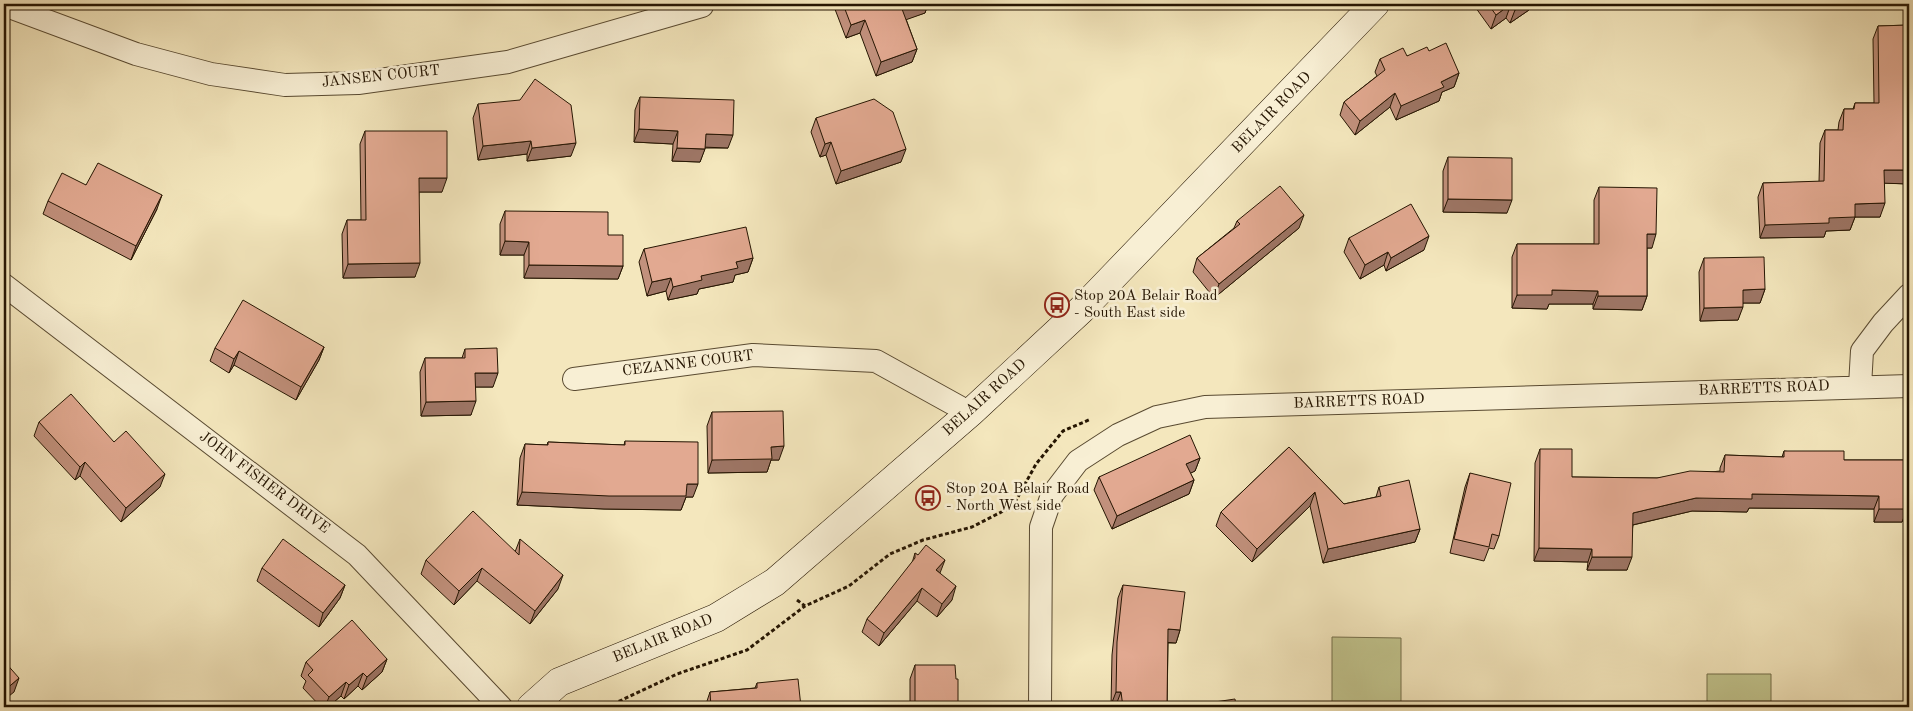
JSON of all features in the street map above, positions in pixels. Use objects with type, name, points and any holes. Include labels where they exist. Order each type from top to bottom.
[{"type":"main road","name":"BELAIR ROAD","points":[[531,707],[559,682],[716,618],[776,582],[970,414],[1082,308],[1375,4]]},
{"type":"street","name":"JANSEN COURT","points":[[4,5],[136,54],[211,74],[285,85],[358,83],[508,62],[702,6]]},
{"type":"street","name":"JOHN FISHER DRIVE","points":[[4,285],[357,555],[501,707]]},
{"type":"street","points":[[1860,386],[1862,351],[1909,295]]},
{"type":"street","name":"CEZANNE COURT","points":[[574,378],[753,355],[876,361],[970,414]]},
{"type":"street","name":"BARRETTS ROAD","points":[[1040,707],[1041,527],[1052,495],[1078,461],[1118,435],[1157,417],[1205,407],[1909,386]]},
{"type":"path","points":[[607,707],[677,674],[747,650],[805,606],[849,586],[890,554],[923,540],[972,527],[1013,506],[1036,464],[1063,431],[1097,417]]},
{"type":"path","points":[[776,582],[805,606]]},
{"type":"green space","points":[[1332,637],[1401,638],[1401,707],[1332,707]]},
{"type":"green space","points":[[1707,674],[1771,674],[1771,707],[1707,707]]},
{"type":"building","points":[[843,4],[917,4],[902,9],[917,49],[881,62],[865,20],[851,25]]},
{"type":"building","points":[[1488,4],[1511,4],[1496,15]]},
{"type":"building","points":[[1511,4],[1524,4],[1515,10]]},
{"type":"building","points":[[1909,25],[1909,170],[1884,170],[1885,203],[1855,204],[1855,217],[1829,218],[1829,223],[1765,225],[1763,183],[1824,181],[1825,130],[1843,130],[1844,109],[1854,109],[1855,103],[1879,103],[1878,26]]},
{"type":"building","points":[[1446,43],[1459,73],[1441,82],[1444,87],[1401,106],[1395,93],[1360,121],[1344,102],[1385,70],[1380,59],[1403,48],[1407,56],[1427,47],[1429,51]]},
{"type":"building","points":[[535,79],[571,105],[576,143],[532,148],[531,141],[483,146],[478,104],[520,100]]},
{"type":"building","points":[[640,97],[734,100],[733,135],[706,134],[705,149],[677,148],[678,131],[639,129]]},
{"type":"building","points":[[874,99],[893,112],[906,149],[841,171],[831,142],[825,144],[816,118]]},
{"type":"building","points":[[365,131],[447,131],[447,178],[419,178],[420,263],[348,264],[347,220],[366,220]]},
{"type":"building","points":[[1448,157],[1512,158],[1512,200],[1448,199]]},
{"type":"building","points":[[98,163],[162,195],[136,246],[48,201],[62,173],[86,185]]},
{"type":"building","points":[[1280,186],[1304,215],[1219,284],[1197,258],[1240,224],[1237,221]]},
{"type":"building","points":[[1599,187],[1657,188],[1656,234],[1647,234],[1647,296],[1598,296],[1598,291],[1552,290],[1552,295],[1517,295],[1517,244],[1599,244]]},
{"type":"building","points":[[1411,204],[1429,236],[1391,258],[1388,252],[1365,265],[1349,238]]},
{"type":"building","points":[[505,211],[608,212],[608,235],[623,235],[623,266],[529,265],[529,242],[505,241]]},
{"type":"building","points":[[746,227],[753,258],[736,262],[738,268],[701,276],[702,280],[673,287],[671,278],[652,282],[644,249]]},
{"type":"building","points":[[1764,257],[1765,289],[1743,290],[1743,307],[1704,308],[1704,258]]},
{"type":"building","points":[[243,300],[324,347],[301,387],[239,351],[234,359],[215,348]]},
{"type":"building","points":[[497,348],[498,373],[475,373],[476,401],[426,402],[425,358],[465,358],[465,349]]},
{"type":"building","points":[[71,394],[114,442],[126,431],[165,474],[126,508],[85,462],[80,467],[39,422]]},
{"type":"building","points":[[783,411],[784,446],[771,447],[772,459],[712,460],[712,412]]},
{"type":"building","points":[[1190,435],[1200,458],[1186,464],[1194,480],[1117,516],[1099,477]]},
{"type":"building","points":[[625,441],[698,442],[698,484],[687,484],[686,496],[609,496],[522,492],[525,444],[548,445],[548,442],[625,445]]},
{"type":"building","points":[[1289,447],[1344,504],[1381,496],[1379,487],[1409,480],[1420,529],[1328,549],[1315,492],[1257,549],[1221,512]]},
{"type":"building","points":[[1540,449],[1572,449],[1572,477],[1657,478],[1690,471],[1724,472],[1725,455],[1784,457],[1784,451],[1844,451],[1844,460],[1909,460],[1909,499],[1907,499],[1907,509],[1879,509],[1879,496],[1752,494],[1752,499],[1696,498],[1633,513],[1632,557],[1592,557],[1592,549],[1539,548]]},
{"type":"building","points":[[1470,473],[1511,483],[1499,536],[1492,534],[1489,547],[1454,539]]},
{"type":"building","points":[[473,511],[519,555],[520,539],[563,575],[535,611],[482,568],[459,591],[426,560]]},
{"type":"building","points":[[283,539],[345,585],[323,613],[262,568]]},
{"type":"building","points":[[926,545],[945,560],[936,570],[956,586],[942,604],[922,588],[884,633],[867,619],[915,558],[915,553],[918,555]]},
{"type":"building","points":[[1123,585],[1185,592],[1180,630],[1168,629],[1167,707],[1123,707],[1121,692],[1116,692],[1117,642]]},
{"type":"building","points":[[352,620],[387,659],[367,677],[363,673],[349,685],[346,682],[329,697],[308,675],[313,670],[306,662]]},
{"type":"building","points":[[4,661],[19,678],[4,691]]},
{"type":"building","points":[[915,665],[955,665],[956,679],[958,679],[958,707],[915,707]]},
{"type":"building","points":[[798,679],[801,707],[711,707],[710,692],[757,688],[757,683]]},
{"type":"building","points":[[1235,699],[1236,707],[1181,707]]},
{"type":"place","name":"Stop 20A Belair Road - South East side","points":[[1057,305]]},
{"type":"place","name":"Stop 20A Belair Road - North West side","points":[[928,498]]}]
